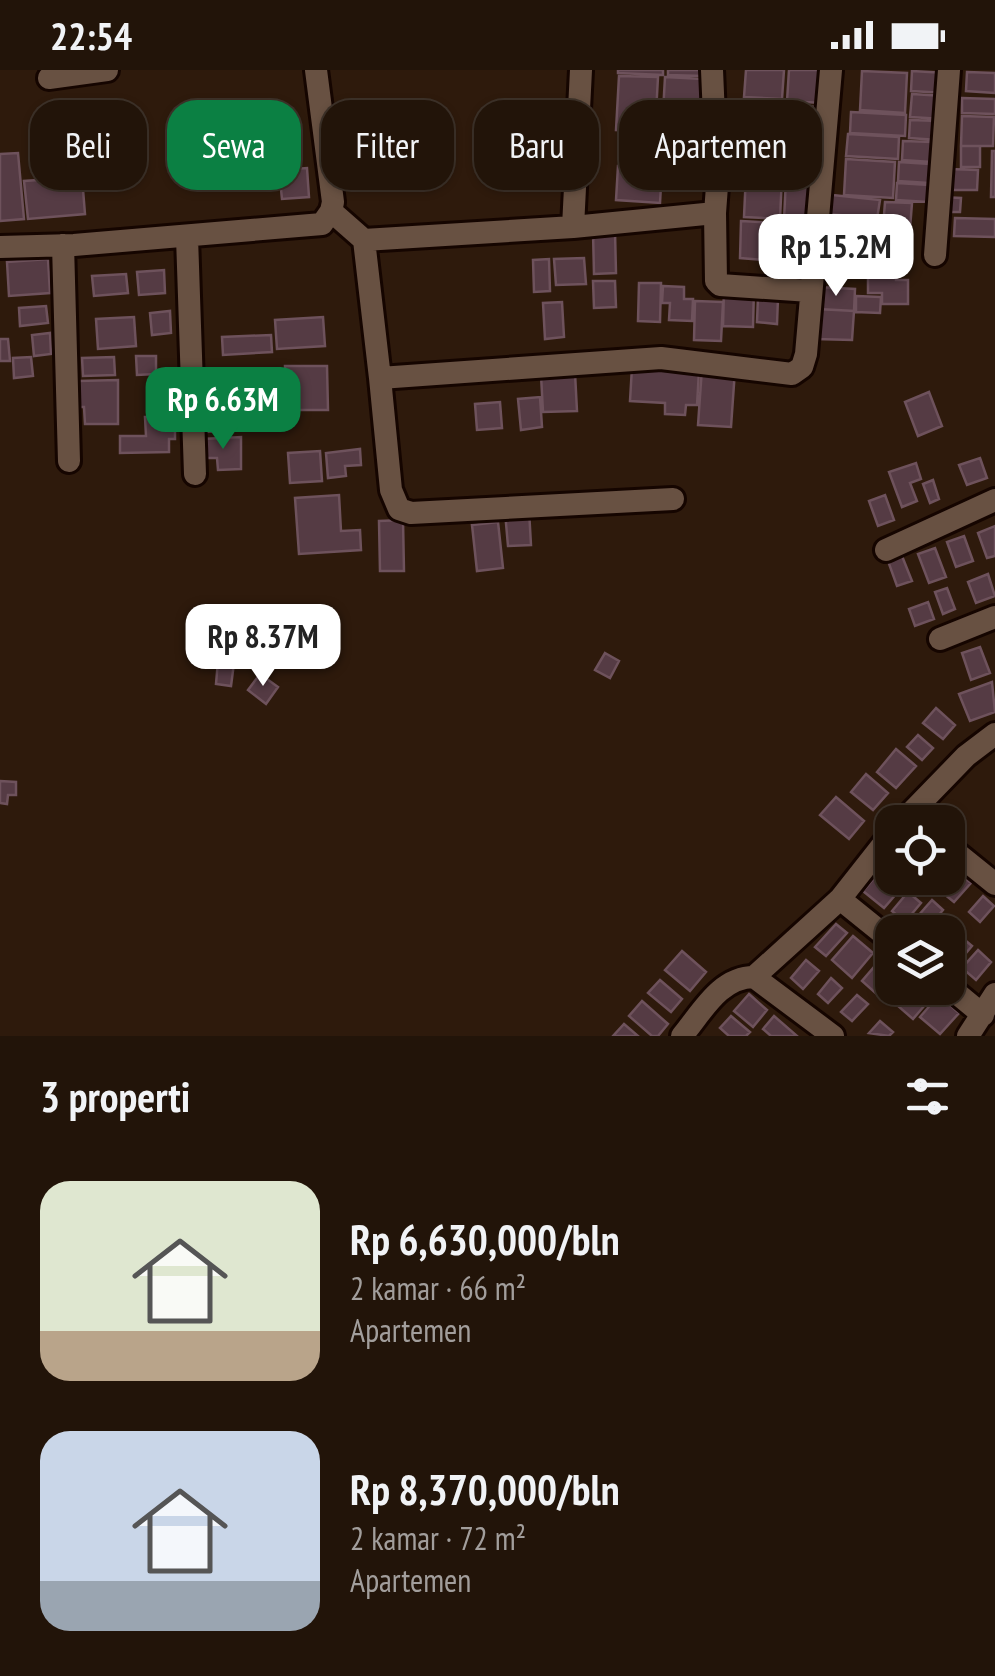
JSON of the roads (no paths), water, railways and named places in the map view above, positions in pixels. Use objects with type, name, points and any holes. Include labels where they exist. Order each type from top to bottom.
[{"type":"street","points":[[49,78],[108,70]]},
{"type":"street","points":[[0,247],[187,237],[322,224],[333,202],[316,70]]},
{"type":"street","points":[[573,227],[581,70]]},
{"type":"street","points":[[712,70],[714,100]]},
{"type":"street","points":[[822,143],[830,70]]},
{"type":"street","points":[[936,256],[948,70]]},
{"type":"street","points":[[716,190],[716,282],[810,291]]},
{"type":"street","points":[[380,378],[661,358],[786,375],[799,371],[804,360],[818,190]]},
{"type":"street","points":[[331,212],[364,240],[391,490],[400,509],[411,513],[673,499]]},
{"type":"street","points":[[364,240],[573,227],[715,213]]},
{"type":"street","points":[[187,237],[195,474]]},
{"type":"street","points":[[63,245],[69,461]]},
{"type":"street","points":[[886,550],[995,500]]},
{"type":"street","points":[[940,639],[995,617]]},
{"type":"street","points":[[922,805],[966,756],[995,734]]},
{"type":"street","points":[[754,977],[840,899],[875,855]]},
{"type":"street","points":[[965,860],[995,884]]},
{"type":"street","points":[[840,899],[875,928]]},
{"type":"street","points":[[682,1036],[720,988],[744,977],[754,977],[831,1035]]},
{"type":"street","points":[[965,993],[989,1004],[968,1036]]}]
